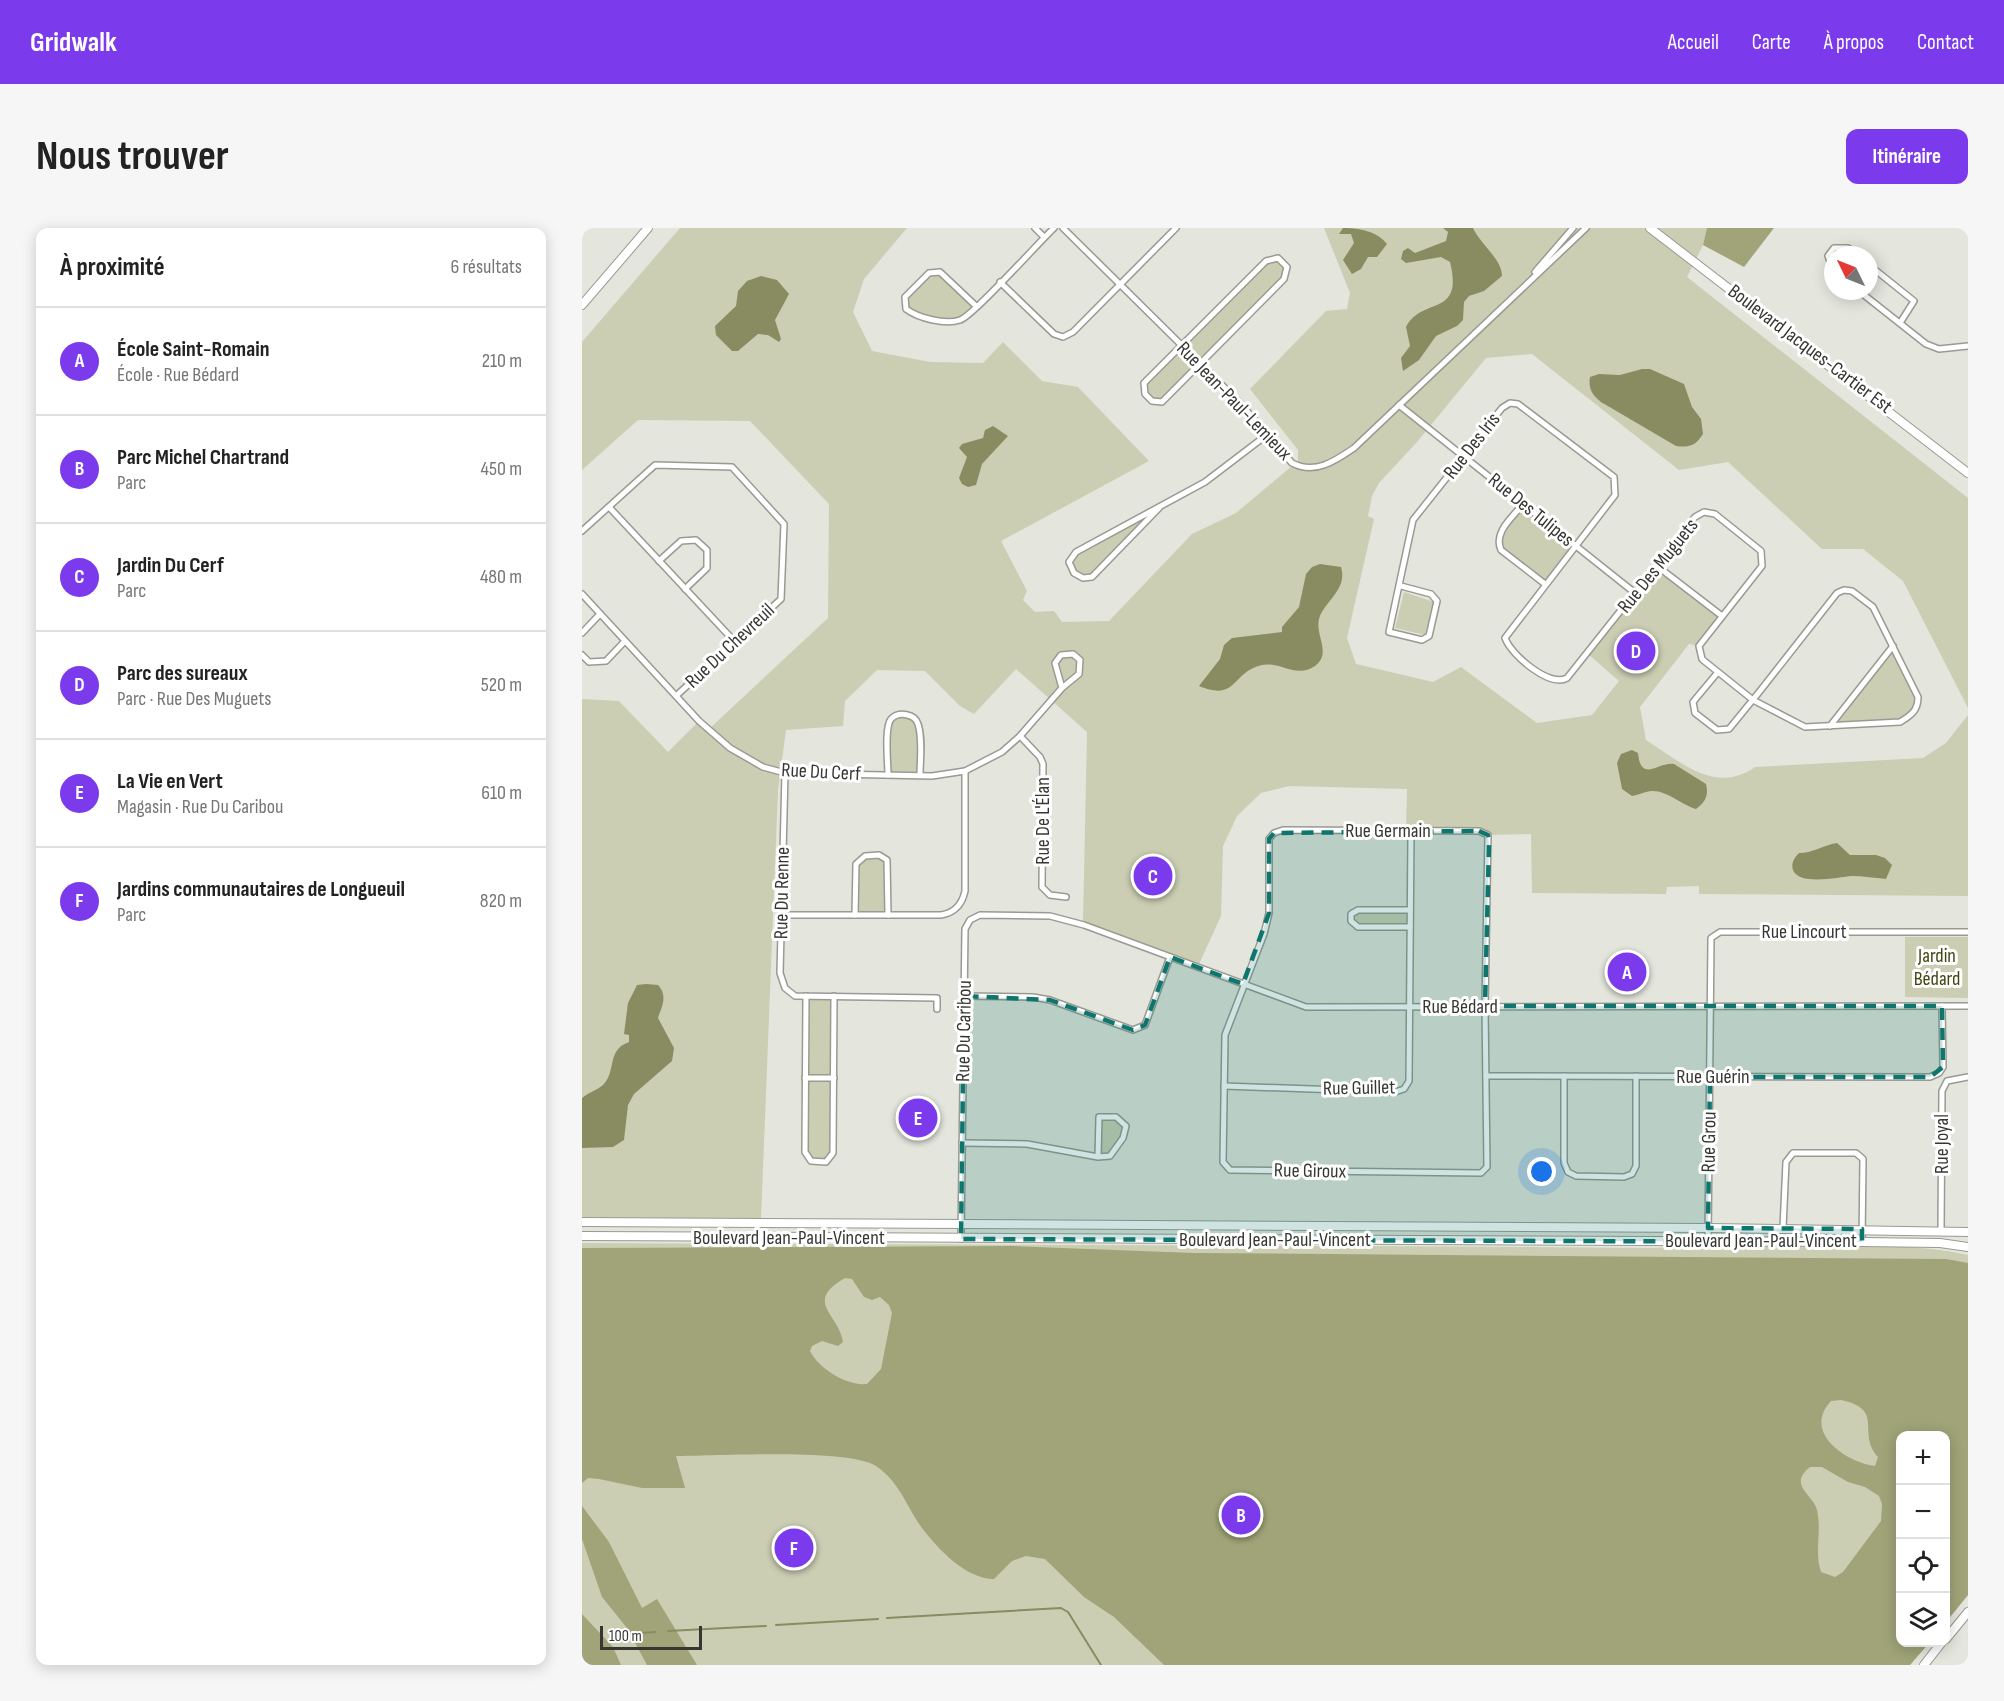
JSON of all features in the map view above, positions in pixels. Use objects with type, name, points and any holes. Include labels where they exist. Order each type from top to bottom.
[{"type":"street","points":[[582,311],[585,302],[648,228]]},
{"type":"street","points":[[1035,228],[1044,237]]},
{"type":"street","points":[[976,306],[940,272],[929,273],[905,297],[906,309],[915,316],[953,322],[962,320],[976,306],[1000,282],[1044,237],[1054,228]]},
{"type":"street","name":"Rue Jean-Paul-Lemieux","points":[[1063,228],[1200,364],[1292,463],[1302,468],[1315,469],[1331,463],[1354,448],[1586,228]]},
{"type":"street","points":[[1000,282],[1054,334],[1063,337],[1073,332],[1176,228]]},
{"type":"street","name":"Rue Jean-Paul-Lemieux","points":[[1522,287],[1573,228]]},
{"type":"street","name":"Boulevard Jacques-Cartier Est","points":[[1650,228],[1966,468]]},
{"type":"street","points":[[1278,258],[1287,267],[1284,279],[1200,364],[1162,402],[1152,401],[1145,394],[1144,383],[1266,261],[1278,258]]},
{"type":"street","points":[[1878,272],[1914,301],[1900,323]]},
{"type":"street","points":[[1871,300],[1926,344],[1939,349],[1968,346]]},
{"type":"street","name":"Rue Des Iris","points":[[1401,586],[1431,594],[1437,601],[1429,636],[1422,640],[1389,632],[1401,586],[1413,520],[1502,408],[1510,403],[1518,404],[1614,477],[1615,495],[1575,545]]},
{"type":"street","name":"Rue Des Tulipes","points":[[1400,405],[1635,593]]},
{"type":"street","points":[[1159,508],[1092,576],[1083,578],[1074,573],[1069,562],[1076,552],[1205,482],[1268,435]]},
{"type":"street","name":"Rue Du Chevreuil","points":[[582,531],[655,465],[732,467],[784,524],[781,599],[676,696]]},
{"type":"street","points":[[1523,504],[1498,535],[1498,543],[1501,550],[1545,584]]},
{"type":"street","points":[[609,507],[735,642]]},
{"type":"street","name":"Rue Des Muguets","points":[[1575,545],[1505,638],[1509,649],[1550,681],[1560,682],[1567,678],[1695,517],[1704,512],[1715,514],[1761,551],[1763,558],[1762,566],[1699,646],[1702,659],[1718,672]]},
{"type":"street","points":[[659,561],[681,541],[696,540],[707,550],[707,568],[685,589]]},
{"type":"street","points":[[1657,566],[1722,616]]},
{"type":"street","points":[[1893,646],[1873,607],[1852,591],[1844,590],[1837,594],[1753,700],[1729,729],[1717,730],[1695,713],[1693,702],[1718,672],[1753,700],[1805,727],[1900,722],[1918,707],[1918,697],[1893,646]]},
{"type":"street","name":"Rue Du Cerf","points":[[582,594],[676,696],[730,748],[763,767],[785,773],[920,775],[965,771],[1002,752],[1020,736],[1081,670],[1080,660],[1073,654],[1061,655],[1054,663],[1062,688]]},
{"type":"street","points":[[582,633],[600,614]]},
{"type":"street","points":[[582,655],[589,662],[606,661],[625,641]]},
{"type":"street","points":[[1830,726],[1893,646]]},
{"type":"street","name":"Rue Du Cerf","points":[[888,775],[888,728],[891,720],[898,715],[910,715],[917,721],[920,775]]},
{"type":"street","name":"Rue De L'Élan","points":[[1020,736],[1040,757],[1043,764],[1042,887],[1050,895],[1066,897]]},
{"type":"street","points":[[782,915],[940,915],[949,914],[957,908],[963,900],[965,891],[965,771]]},
{"type":"street","name":"Rue Du Renne","points":[[785,773],[782,983],[795,996],[937,998],[937,1009]]},
{"type":"street","name":"Rue Germain","points":[[1243,984],[1264,934],[1269,913],[1269,839],[1274,833],[1283,830],[1479,831],[1488,835],[1485,1006]]},
{"type":"street","name":"Rue Guillet","points":[[1224,1086],[1395,1092],[1404,1089],[1409,1081],[1410,831]]},
{"type":"street","points":[[855,915],[856,864],[865,856],[879,855],[887,861],[888,915]]},
{"type":"street","points":[[1410,910],[1358,910],[1351,914],[1351,921],[1358,927],[1410,927]]},
{"type":"street","name":"Rue Bédard","points":[[970,920],[980,915],[1050,916],[1084,925],[1306,1007],[1968,1006]]},
{"type":"street","name":"Rue Du Caribou","points":[[961,1239],[965,929],[970,920]]},
{"type":"street","name":"Rue Lincourt","points":[[1711,1006],[1711,938],[1720,932],[1968,932]]},
{"type":"street","points":[[964,996],[1033,997],[1050,1000],[1132,1030],[1145,1025],[1170,957]]},
{"type":"street","name":"Rue Giroux","points":[[1243,984],[1225,1035],[1223,1162],[1230,1170],[1482,1173],[1487,1167],[1486,1076]]},
{"type":"street","points":[[806,996],[805,1152],[812,1161],[819,1162],[826,1162],[833,1153],[834,996]]},
{"type":"street","points":[[1485,1006],[1486,1076]]},
{"type":"street","name":"Rue Grou","points":[[1708,1241],[1711,1006]]},
{"type":"street","name":"Rue Guérin","points":[[1486,1076],[1930,1077],[1940,1073],[1943,1067],[1942,1006]]},
{"type":"street","points":[[1564,1076],[1564,1162],[1568,1172],[1576,1176],[1624,1178],[1632,1174],[1636,1166],[1636,1076]]},
{"type":"street","name":"Rue Joyal","points":[[1941,1230],[1942,1091],[1947,1081],[1968,1077]]},
{"type":"street","points":[[805,1078],[834,1078]]},
{"type":"street","points":[[962,1143],[1026,1144],[1098,1157],[1110,1156],[1123,1138],[1126,1126],[1116,1117],[1099,1117],[1098,1157]]},
{"type":"street","points":[[1783,1228],[1786,1162],[1793,1153],[1856,1153],[1863,1159],[1862,1242]]},
{"type":"street","name":"Boulevard Jean-Paul-Vincent","points":[[582,1222],[1783,1228],[1968,1232]]},
{"type":"street","name":"Boulevard Jean-Paul-Vincent","points":[[582,1236],[1862,1242],[1940,1243],[1968,1247]]},
{"type":"street","points":[[1950,1634],[1968,1612]]},
{"type":"street","points":[[1924,1665],[1938,1647]]},
{"type":"highlighted area","points":[[1479,831],[1488,835],[1489,844],[1485,1006],[1942,1006],[1943,1067],[1930,1077],[1710,1077],[1708,1228],[1862,1229],[1862,1242],[961,1239],[964,996],[1050,1000],[1133,1030],[1145,1025],[1170,957],[1243,984],[1269,913],[1269,839],[1274,833]]},
{"type":"green space","points":[[680,228],[907,228],[864,279],[853,312],[872,351],[930,362],[983,363],[1003,342],[1042,381],[1078,387],[1149,461],[1001,541],[1027,591],[1023,600],[1035,612],[1054,611],[1062,622],[1109,621],[1192,534],[1236,513],[1298,461],[1298,450],[1250,389],[1326,311],[1347,309],[1350,293],[1324,228],[1707,228],[1703,245],[1687,277],[1968,498],[1968,708],[1903,581],[1863,549],[1822,549],[1728,462],[1679,470],[1532,354],[1486,358],[1417,442],[1379,483],[1372,496],[1368,516],[1374,519],[1347,638],[1356,664],[1433,682],[1461,667],[1537,723],[1592,715],[1619,681],[1587,653],[1657,566],[1722,616],[1699,646],[1689,644],[1640,707],[1646,740],[1685,766],[1712,777],[1726,778],[1740,775],[1755,767],[1923,758],[1946,743],[1968,715],[1968,896],[1699,894],[1699,886],[1667,887],[1666,894],[1532,893],[1531,834],[1488,835],[1479,831],[1406,831],[1407,789],[1289,786],[1261,793],[1237,816],[1223,846],[1221,916],[1199,964],[1083,922],[1087,732],[1016,669],[974,714],[960,706],[925,671],[877,670],[845,701],[843,726],[786,730],[778,790],[761,1219],[582,1217],[582,699],[619,701],[668,752],[699,721],[709,729],[828,618],[829,504],[750,421],[638,420],[582,470],[582,342]]},
{"type":"green space","points":[[1278,258],[1287,267],[1284,279],[1162,402],[1152,401],[1145,394],[1144,383],[1266,261]]},
{"type":"green space","points":[[940,272],[976,306],[957,322],[917,315],[906,309],[905,297],[929,273]]},
{"type":"green space","points":[[1523,504],[1575,545],[1545,584],[1501,550],[1498,535]]},
{"type":"green space","points":[[1159,508],[1092,577],[1083,578],[1074,573],[1069,562],[1076,552]]},
{"type":"green space","points":[[1404,592],[1434,602],[1425,635],[1395,628]]},
{"type":"green space","points":[[1893,646],[1918,697],[1918,707],[1900,722],[1830,726]]},
{"type":"green space","points":[[898,715],[917,721],[920,775],[888,775],[887,734],[889,726]]},
{"type":"green space","points":[[879,855],[887,860],[888,915],[855,915],[856,864],[865,856]]},
{"type":"green space","points":[[1358,910],[1410,910],[1410,927],[1358,927],[1351,921],[1351,914]]},
{"type":"green space","name":"Jardin Bédard","points":[[1905,937],[1968,937],[1968,998],[1905,997]]},
{"type":"green space","points":[[806,996],[834,996],[833,1153],[826,1162],[811,1161],[805,1152]]},
{"type":"green space","points":[[1099,1117],[1116,1117],[1126,1126],[1123,1138],[1110,1156],[1098,1157]]},
{"type":"green space","points":[[582,1243],[1653,1248],[1871,1246],[1910,1247],[1968,1255],[1968,1595],[1950,1617],[1950,1431],[1896,1431],[1896,1647],[1926,1647],[1910,1665],[582,1665]]},
{"type":"shaded area","points":[[1343,228],[1367,231],[1378,236],[1387,244],[1377,257],[1368,257],[1361,269],[1352,274],[1343,260],[1354,243],[1351,234],[1339,234]]},
{"type":"shaded area","points":[[1443,228],[1473,228],[1495,258],[1502,276],[1484,291],[1469,296],[1464,302],[1463,320],[1457,326],[1436,336],[1419,360],[1403,371],[1401,358],[1410,346],[1406,327],[1413,318],[1446,299],[1451,291],[1453,280],[1450,262],[1441,257],[1406,263],[1401,259],[1403,251],[1408,248],[1415,253],[1446,241],[1448,232]]},
{"type":"shaded area","points":[[1707,228],[1774,228],[1744,267],[1703,245]]},
{"type":"shaded area","points":[[761,276],[777,280],[789,294],[775,320],[781,339],[779,342],[768,335],[758,334],[738,351],[732,351],[716,335],[715,326],[736,306],[738,291],[747,281]]},
{"type":"shaded area","points":[[1650,369],[1684,384],[1692,407],[1701,419],[1703,434],[1698,441],[1685,447],[1676,446],[1601,402],[1591,391],[1590,377],[1599,374],[1620,375]]},
{"type":"shaded area","points":[[993,426],[1008,436],[982,464],[976,485],[968,487],[962,484],[959,478],[967,457],[959,448],[962,444],[983,438],[985,430]]},
{"type":"shaded area","points":[[1320,564],[1341,567],[1342,575],[1339,589],[1319,619],[1323,650],[1320,661],[1308,670],[1301,671],[1269,664],[1262,665],[1245,673],[1234,684],[1221,690],[1199,686],[1220,659],[1224,645],[1232,638],[1282,632],[1282,627],[1299,607],[1306,574],[1312,567]]},
{"type":"shaded area","points":[[1632,750],[1638,753],[1640,762],[1647,769],[1674,764],[1706,784],[1707,795],[1704,801],[1696,809],[1657,791],[1632,796],[1622,789],[1617,763],[1621,754]]},
{"type":"shaded area","points":[[1837,843],[1850,855],[1876,855],[1885,858],[1892,865],[1886,879],[1852,876],[1811,879],[1797,875],[1793,870],[1793,861],[1799,853]]},
{"type":"shaded area","points":[[637,985],[658,985],[663,993],[658,1018],[674,1048],[672,1061],[634,1094],[628,1105],[624,1140],[613,1147],[582,1148],[582,1098],[603,1085],[610,1074],[617,1050],[629,1042],[629,1035],[624,1034],[628,1003]]},
{"type":"shaded area","points":[[1012,1246],[1194,1253],[1946,1259],[1968,1263],[1968,1595],[1950,1617],[1950,1431],[1896,1431],[1896,1647],[1926,1647],[1910,1665],[1164,1665],[1114,1617],[1084,1597],[1045,1559],[1026,1556],[1012,1561],[994,1579],[984,1578],[963,1568],[944,1553],[916,1520],[891,1479],[876,1466],[861,1460],[811,1455],[676,1456],[685,1488],[642,1488],[588,1478],[582,1483],[582,1248]],"holes":[[[845,1278],[852,1279],[864,1297],[872,1300],[880,1297],[889,1305],[892,1313],[881,1369],[867,1384],[851,1382],[834,1375],[820,1364],[810,1351],[812,1346],[822,1341],[838,1346],[843,1342],[825,1301],[826,1294],[833,1286]],[[1841,1400],[1855,1404],[1867,1416],[1869,1439],[1878,1457],[1875,1466],[1851,1459],[1831,1444],[1824,1434],[1821,1424],[1823,1413],[1831,1401]],[[1810,1467],[1822,1467],[1848,1482],[1865,1487],[1879,1496],[1882,1504],[1881,1521],[1843,1572],[1835,1577],[1821,1572],[1818,1557],[1817,1510],[1801,1485],[1801,1479]]]},
{"type":"shaded area","points":[[582,1506],[609,1542],[642,1608],[657,1599],[697,1665],[647,1665],[627,1628],[602,1597],[582,1539]]},
{"type":"shaded area","points":[[582,1614],[613,1647],[621,1665],[582,1665]]},
{"type":"waterway","points":[[887,1618],[1061,1608],[1068,1612],[1101,1665]]},
{"type":"waterway","points":[[776,1625],[878,1619]]},
{"type":"waterway","points":[[668,1631],[766,1626]]},
{"type":"waterway","points":[[629,1634],[655,1632]]},
{"type":"place","name":"Parc des sureaux","points":[[1636,651]]},
{"type":"place","name":"Jardin Du Cerf","points":[[1153,876]]},
{"type":"place","name":"École Saint-Romain","points":[[1627,972]]},
{"type":"place","name":"La Vie en Vert","points":[[918,1118]]},
{"type":"place","name":"Parc Michel Chartrand","points":[[1241,1515]]},
{"type":"place","name":"Jardins communautaires de Longueuil","points":[[794,1548]]}]
